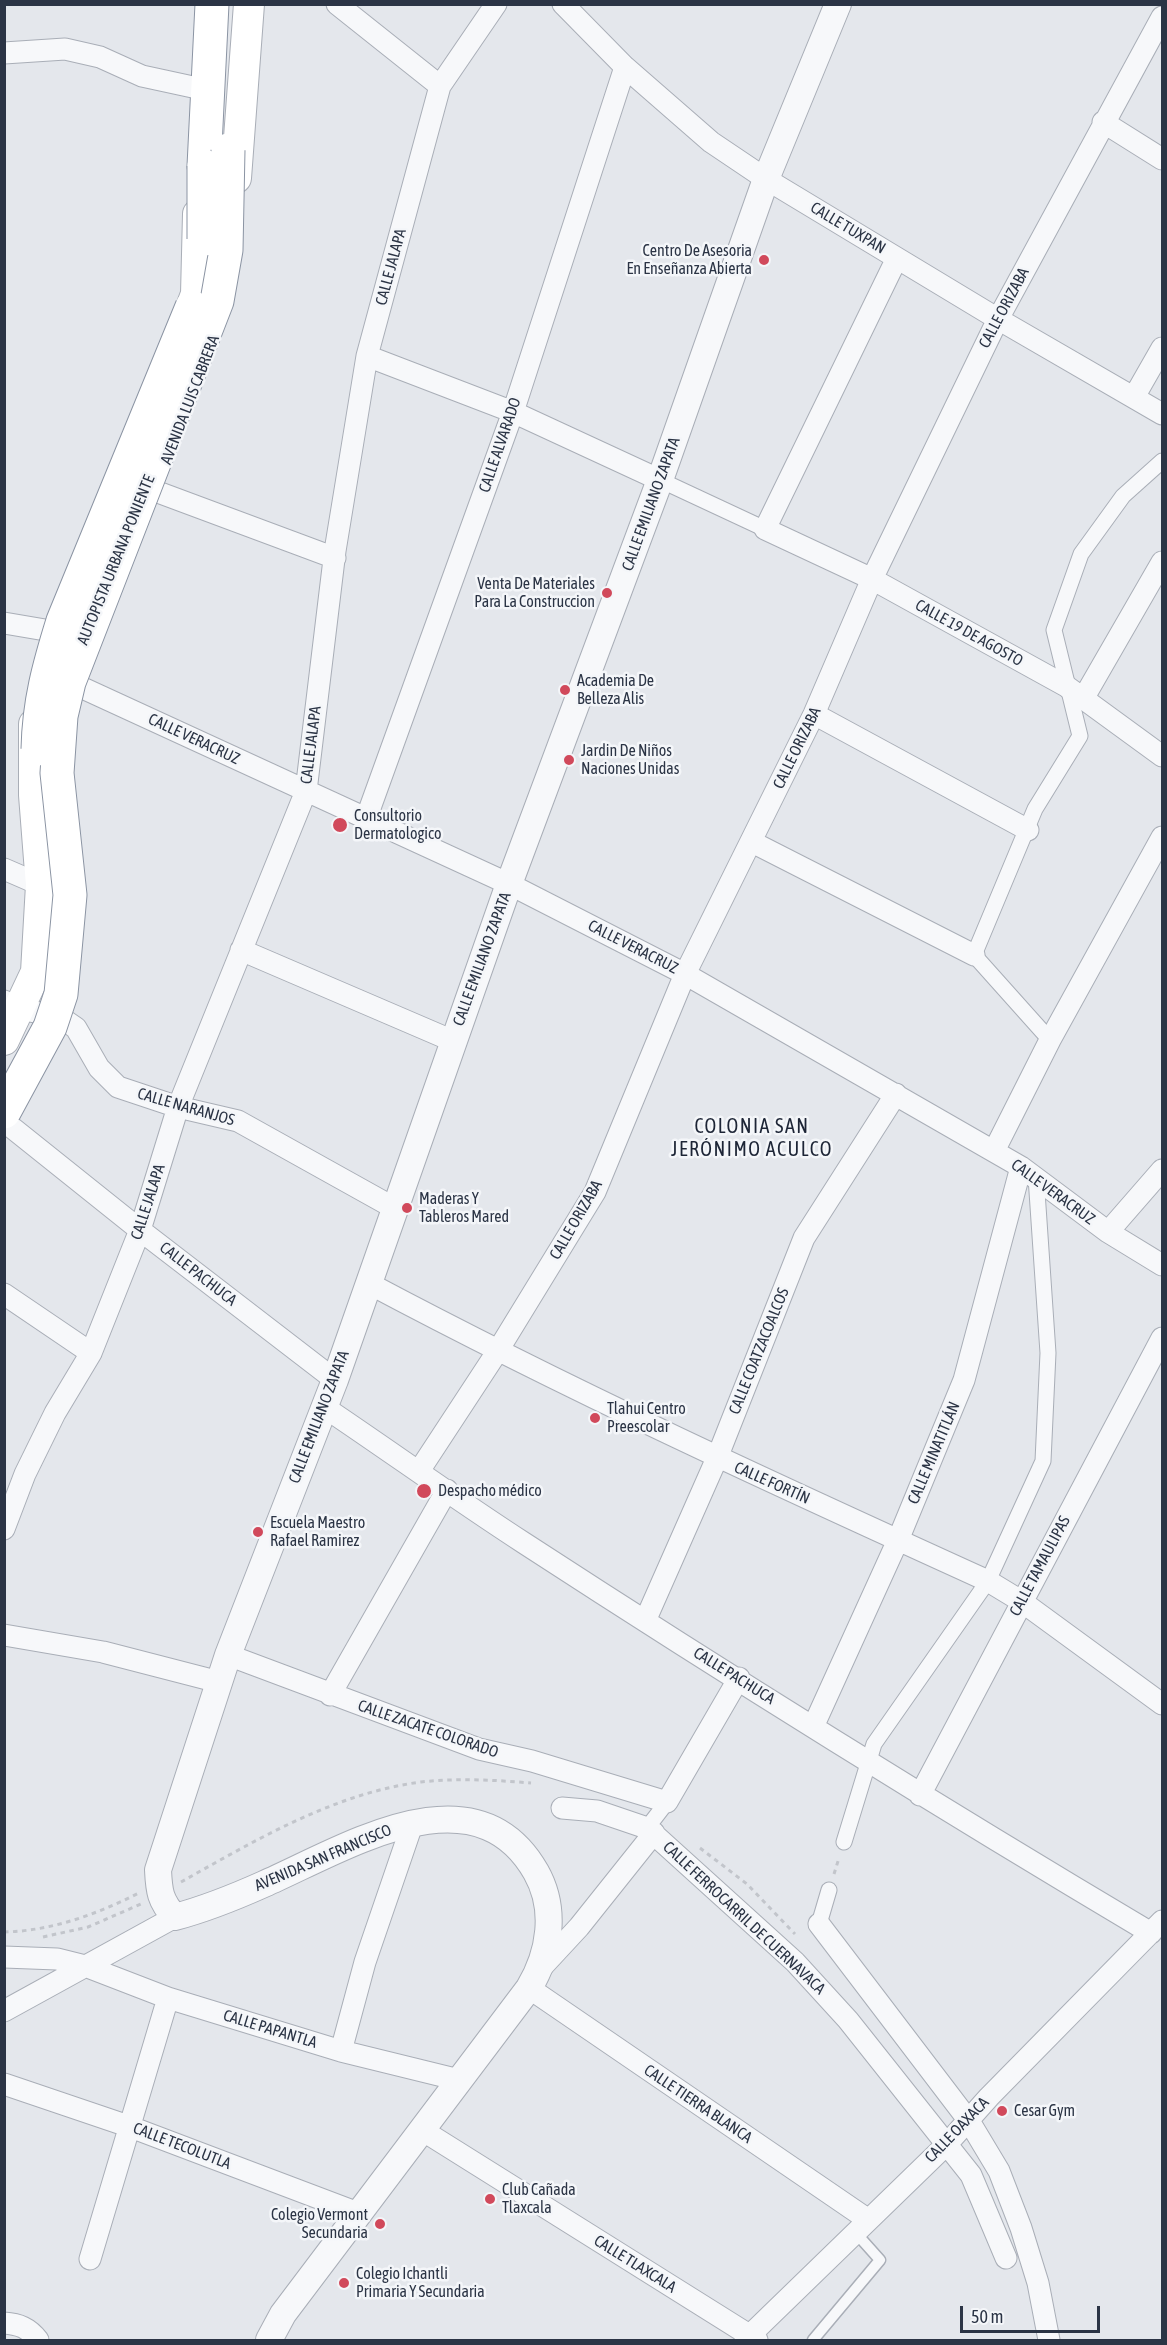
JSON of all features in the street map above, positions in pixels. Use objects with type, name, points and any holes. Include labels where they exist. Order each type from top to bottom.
[{"type":"highway","name":"AUTOPISTA URBANA PONIENTE","points":[[4,1078],[34,1019],[46,975],[49,908],[38,774],[39,710],[47,673],[63,621],[197,295],[201,273],[212,4]]},
{"type":"highway","name":"AUTOPISTA URBANA PONIENTE","points":[[5,1119],[50,1027],[63,982],[70,895],[57,773],[61,716],[69,682],[180,399],[217,301],[223,278],[226,250],[234,4]]},
{"type":"main road","name":"AVENIDA LUIS CABRERA","points":[[4,1040],[12,1005],[36,972],[41,885],[34,795],[33,747],[36,705],[57,632],[196,294],[206,4]]},
{"type":"main road","name":"AVENIDA LUIS CABRERA","points":[[5,1119],[60,1017],[68,988],[76,911],[67,791],[67,721],[74,684],[94,626],[155,491],[207,360],[230,279],[249,4]]},
{"type":"main road","points":[[34,795],[43,800],[55,802],[67,791]]},
{"type":"main road","points":[[38,829],[48,857],[45,963],[60,1017]]},
{"type":"street","points":[[338,4],[440,86]]},
{"type":"street","name":"CALLE JALAPA","points":[[4,1528],[25,1473],[55,1413],[91,1353],[140,1230],[178,1107],[306,791],[335,558],[367,356],[440,86],[496,4]]},
{"type":"street","name":"CALLE TUXPAN","points":[[563,4],[625,68],[711,142],[766,179],[998,319],[1162,414]]},
{"type":"street","name":"CALLE EMILIANO ZAPATA","points":[[174,1917],[162,1903],[169,1882],[159,1870],[228,1655],[335,1380],[509,884],[660,480],[766,179],[838,4]]},
{"type":"street","name":"CALLE ORIZABA","points":[[419,1471],[497,1352],[595,1192],[685,974],[814,714],[872,579],[998,319],[1162,17]]},
{"type":"street","points":[[4,53],[65,49],[100,57],[142,76],[202,89]]},
{"type":"street","name":"CALLE ALVARADO","points":[[366,819],[513,412],[625,68]]},
{"type":"street","points":[[1103,122],[1162,159]]},
{"type":"street","points":[[367,356],[513,412],[765,529],[897,258]]},
{"type":"street","points":[[1134,397],[1162,348]]},
{"type":"street","points":[[974,955],[1035,810],[1080,736],[1054,630],[1081,554],[1123,496],[1162,461]]},
{"type":"street","points":[[155,491],[335,558]]},
{"type":"street","name":"CALLE 19 DE AGOSTO","points":[[765,529],[872,579],[1066,686],[1162,756]]},
{"type":"street","points":[[1083,699],[1162,562]]},
{"type":"street","points":[[4,623],[57,632]]},
{"type":"street","name":"CALLE VERACRUZ","points":[[74,684],[509,884],[685,974],[994,1151],[1028,1172],[1108,1232],[1162,1265]]},
{"type":"street","points":[[814,714],[1028,830]]},
{"type":"street","points":[[994,1151],[1050,1040],[1162,837]]},
{"type":"street","points":[[752,842],[974,955],[1050,1040]]},
{"type":"street","points":[[4,869],[41,885]]},
{"type":"street","points":[[241,950],[453,1041]]},
{"type":"street","points":[[12,1005],[60,1017]]},
{"type":"street","name":"CALLE NARANJOS","points":[[60,1017],[76,1028],[99,1068],[118,1087],[178,1107],[238,1121],[396,1209]]},
{"type":"street","name":"CALLE COATZACOALCOS","points":[[645,1621],[717,1458],[804,1238],[896,1094]]},
{"type":"street","name":"CALLE PACHUCA","points":[[5,1119],[140,1230],[335,1380]]},
{"type":"street","points":[[1108,1232],[1162,1170]]},
{"type":"street","points":[[844,1842],[874,1744],[988,1581],[1043,1461],[1048,1353],[1028,1172]]},
{"type":"street","name":"CALLE MINATITLÁN","points":[[813,1727],[898,1540],[964,1380],[1028,1172]]},
{"type":"street","name":"CALLE FORTÍN","points":[[368,1283],[497,1352],[717,1458],[988,1581],[1021,1601],[1162,1704]]},
{"type":"street","points":[[4,1294],[91,1353]]},
{"type":"street","name":"CALLE TAMAULIPAS","points":[[920,1795],[1162,1338]]},
{"type":"street","name":"CALLE PACHUCA","points":[[324,1407],[645,1621],[739,1678],[920,1795],[1156,1927]]},
{"type":"street","points":[[330,1695],[447,1490]]},
{"type":"street","points":[[4,1635],[103,1652],[219,1682]]},
{"type":"street","name":"CALLE ZACATE COLORADO","points":[[228,1655],[479,1749],[532,1761],[667,1802]]},
{"type":"street","points":[[562,1808],[597,1811],[650,1831],[739,1678]]},
{"type":"street","name":"AVENIDA SAN FRANCISCO","points":[[174,1917],[200,1910],[332,1851],[413,1822],[446,1818],[476,1822],[500,1834],[526,1854],[546,1889],[550,1926],[535,1978]]},
{"type":"street","points":[[341,2051],[365,1962],[413,1822]]},
{"type":"street","name":"AVENIDA SAN FRANCISCO","points":[[269,2340],[283,2314],[357,2213],[535,1978],[579,1927],[650,1831]]},
{"type":"street","name":"CALLE FERROCARRIL DE CUERNAVACA","points":[[650,1831],[795,1962],[855,2028],[971,2175],[1006,2258]]},
{"type":"street","points":[[829,1890],[819,1924],[969,2121],[999,2171],[1022,2228],[1038,2283],[1048,2340]]},
{"type":"street","points":[[4,2012],[174,1917]]},
{"type":"street","name":"CALLE OAXACA","points":[[750,2339],[861,2226],[947,2144],[989,2097],[1156,1927]]},
{"type":"street","points":[[4,1957],[57,1959],[86,1966]]},
{"type":"street","name":"CALLE PAPANTLA","points":[[86,1966],[168,1998],[341,2051],[459,2080]]},
{"type":"street","name":"CALLE TIERRA BLANCA","points":[[535,1978],[861,2226]]},
{"type":"street","points":[[90,2259],[168,1998]]},
{"type":"street","name":"CALLE TECOLUTLA","points":[[4,2084],[128,2126],[357,2213]]},
{"type":"street","name":"CALLE TLAXCALA","points":[[422,2130],[750,2339]]},
{"type":"street","points":[[4,2323],[17,2324],[32,2332],[38,2340]]},
{"type":"lane","points":[[813,2340],[880,2260],[861,2226]]},
{"type":"path","points":[[4,1932],[44,1928],[73,1921],[169,1882],[302,1818],[372,1794],[442,1780],[536,1783]]},
{"type":"path","points":[[692,1842],[747,1884],[798,1936]]},
{"type":"path","points":[[829,1890],[844,1842]]},
{"type":"path","points":[[35,1939],[88,1927],[134,1908]]},
{"type":"place","name":"Centro De Asesoria En Enseñanza Abierta","points":[[764,260]]},
{"type":"place","name":"Venta De Materiales Para La Construccion","points":[[607,593]]},
{"type":"place","name":"Academia De Belleza Alis","points":[[565,690]]},
{"type":"place","name":"Jardin De Niños Naciones Unidas","points":[[569,760]]},
{"type":"place","name":"Consultorio Dermatologico","points":[[340,825]]},
{"type":"place","name":"Maderas Y Tableros Mared","points":[[407,1208]]},
{"type":"place","name":"Tlahui Centro Preescolar","points":[[595,1418]]},
{"type":"place","name":"Despacho médico","points":[[424,1491]]},
{"type":"place","name":"Escuela Maestro Rafael Ramirez","points":[[258,1532]]},
{"type":"place","name":"Cesar Gym","points":[[1002,2111]]},
{"type":"place","name":"Club Cañada Tlaxcala","points":[[490,2199]]},
{"type":"place","name":"Colegio Vermont Secundaria","points":[[380,2224]]},
{"type":"place","name":"Colegio Ichantli Primaria Y Secundaria","points":[[344,2283]]},
{"type":"district","name":"COLONIA SAN JERÓNIMO ACULCO","points":[[752,1138]]}]
